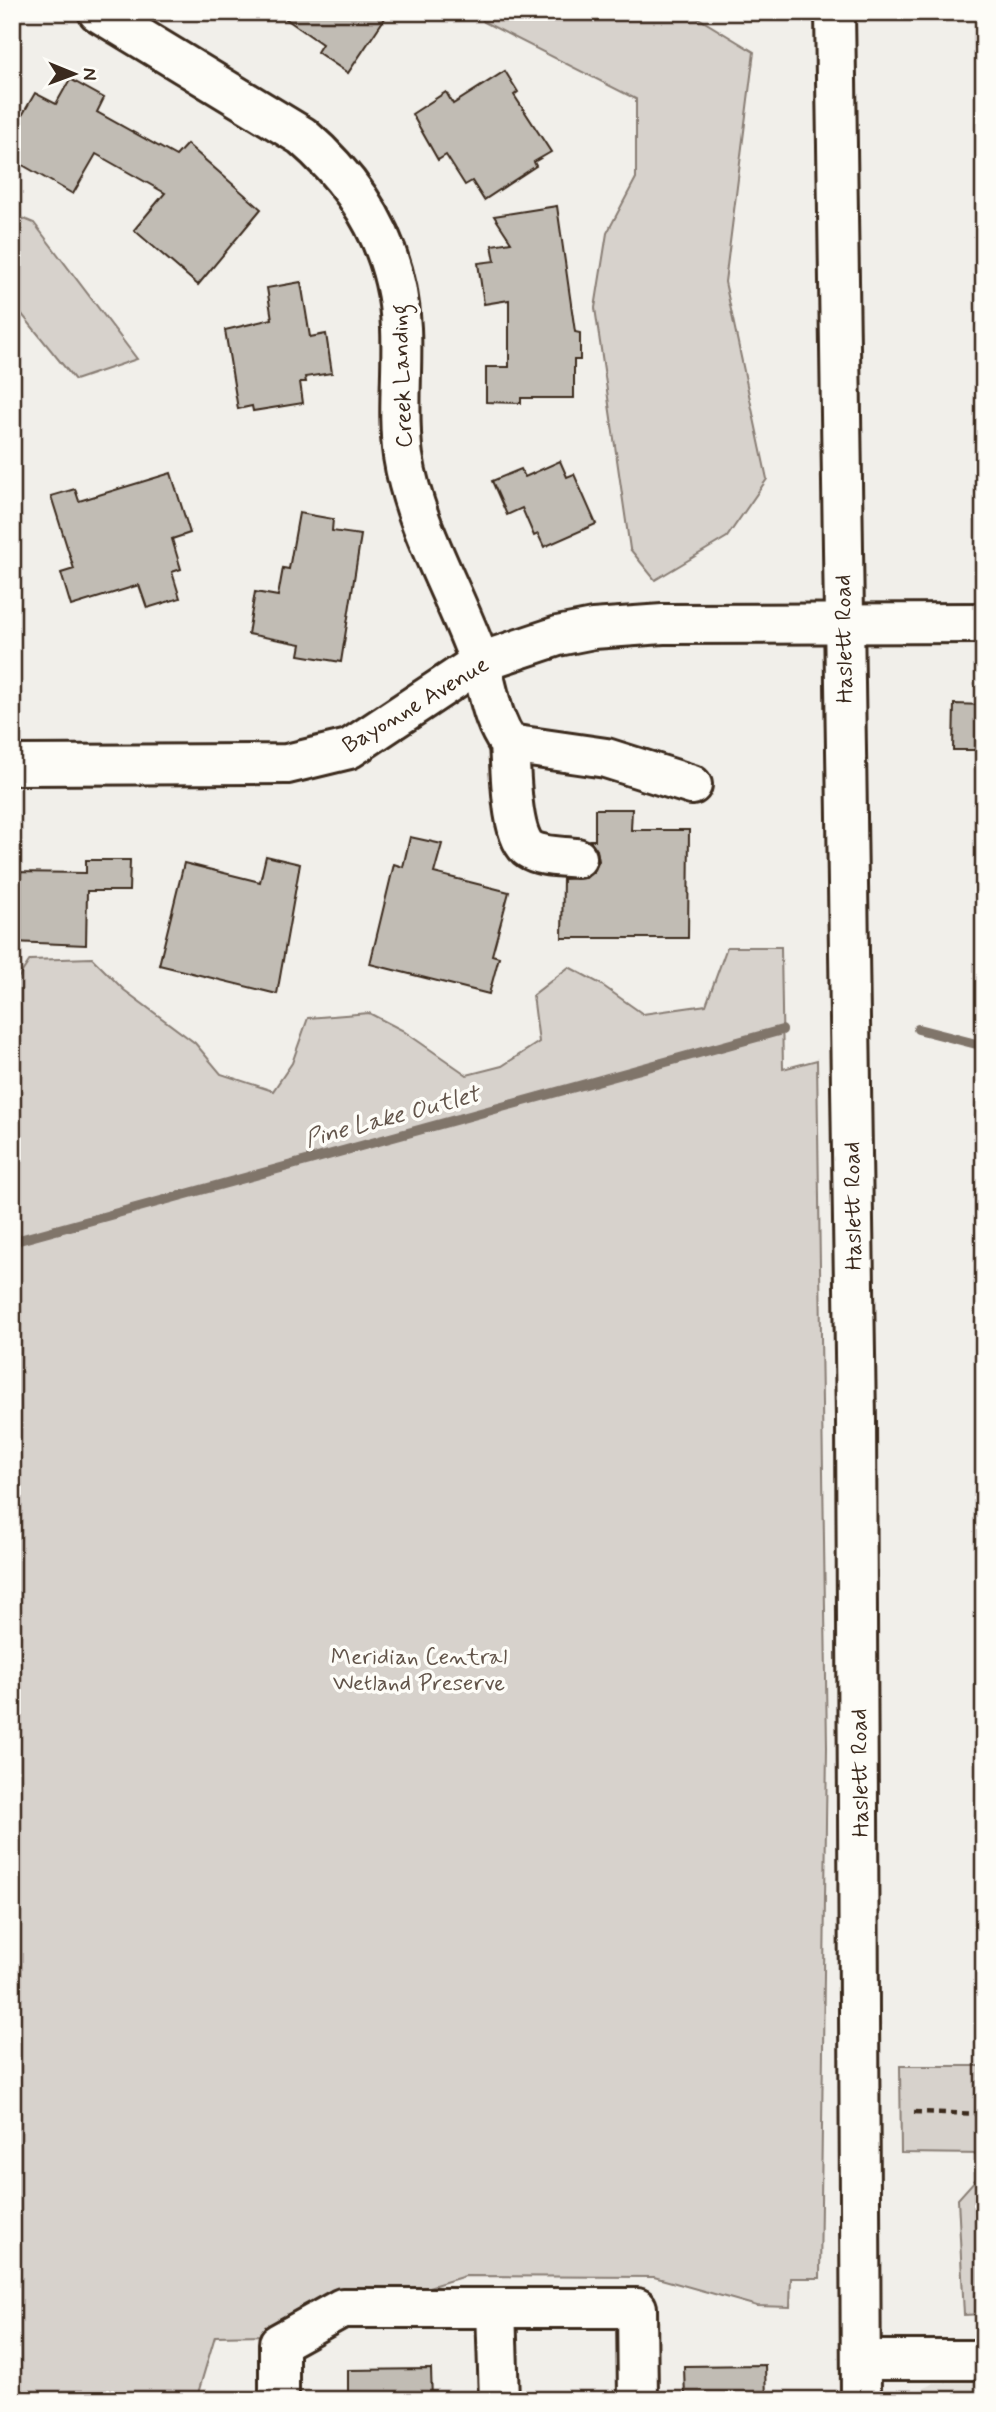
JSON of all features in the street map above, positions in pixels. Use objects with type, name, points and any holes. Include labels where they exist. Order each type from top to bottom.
[{"type":"main road","name":"Creek Landing","points":[[98,12],[302,136],[350,183],[369,212],[384,242],[399,299],[400,424],[408,480],[480,662],[495,724],[509,744]]},
{"type":"main road","name":"Haslett Road","points":[[835,12],[856,1477],[861,2400]]},
{"type":"main road","name":"Bayonne Avenue","points":[[12,765],[287,764],[321,757],[349,748],[480,662],[516,648],[593,629],[663,624],[984,623]]},
{"type":"main road","points":[[576,858],[537,853],[530,850],[519,838],[509,744],[606,758],[692,785]]},
{"type":"main road","points":[[279,2400],[279,2343],[342,2308],[637,2308],[638,2400]]},
{"type":"main road","points":[[496,2309],[499,2400]]},
{"type":"main road","points":[[861,2360],[984,2360]]},
{"type":"path","points":[[914,2112],[984,2114]]},
{"type":"shaded area","points":[[984,2382],[984,2400],[910,2400],[918,2391],[934,2383]]},
{"type":"green space","points":[[477,12],[662,12],[698,18],[754,52],[725,282],[767,479],[727,537],[655,580],[630,549],[595,308],[607,233],[636,178],[636,99],[484,22]]},
{"type":"green space","points":[[12,214],[34,223],[137,359],[75,380],[12,302]]},
{"type":"green space","name":"Meridian Central Wetland Preserve","points":[[727,947],[781,947],[783,1069],[817,1060],[827,1747],[820,2278],[791,2278],[790,2307],[757,2306],[654,2277],[465,2276],[269,2335],[215,2336],[196,2400],[12,2400],[12,981],[16,981],[30,960],[92,958],[124,990],[195,1043],[221,1074],[273,1091],[292,1063],[308,1018],[369,1013],[402,1030],[467,1075],[502,1066],[539,1042],[533,995],[569,967],[599,983],[643,1014],[706,1005]]},
{"type":"green space","points":[[900,2066],[984,2066],[984,2154],[901,2153]]},
{"type":"green space","points":[[984,2170],[984,2314],[964,2315],[958,2199]]},
{"type":"building","points":[[276,12],[389,12],[348,73],[317,52],[322,44]]},
{"type":"building","points":[[505,71],[518,92],[514,95],[551,152],[534,162],[536,166],[484,200],[472,181],[465,185],[446,155],[438,160],[412,114],[446,92],[453,104]]},
{"type":"building","points":[[70,79],[104,98],[97,112],[176,156],[187,144],[261,209],[198,285],[134,230],[165,193],[96,154],[73,194],[12,159],[12,133],[35,93],[56,104]]},
{"type":"building","points":[[557,206],[575,332],[580,333],[580,360],[574,360],[574,398],[521,398],[521,403],[486,402],[486,367],[509,367],[509,300],[484,304],[478,263],[495,261],[492,245],[511,242],[494,216]]},
{"type":"building","points":[[301,282],[310,337],[326,334],[332,373],[305,377],[306,382],[300,382],[303,403],[253,411],[252,406],[238,409],[225,330],[272,319],[267,288]]},
{"type":"building","points":[[560,461],[567,477],[574,474],[596,524],[544,547],[538,534],[534,536],[522,508],[507,515],[492,481],[521,469],[525,477]]},
{"type":"building","points":[[171,473],[190,533],[172,539],[181,569],[172,572],[180,598],[147,608],[139,585],[71,606],[61,573],[74,569],[51,496],[75,489],[79,501]]},
{"type":"building","points":[[299,513],[333,519],[332,531],[361,535],[341,662],[299,655],[301,644],[248,634],[255,592],[278,596],[283,568],[289,569]]},
{"type":"building","points":[[954,704],[984,705],[984,750],[953,750]]},
{"type":"building","points":[[595,809],[632,809],[631,830],[689,830],[688,938],[562,938],[563,879],[586,878],[595,870],[599,861],[597,850],[590,840],[595,840]]},
{"type":"building","points":[[410,837],[442,844],[434,873],[509,892],[492,955],[499,957],[489,994],[370,964],[394,864],[403,867]]},
{"type":"building","points":[[266,856],[300,864],[277,994],[159,965],[184,863],[260,882]]},
{"type":"building","points":[[86,860],[130,860],[129,891],[87,891],[86,945],[12,942],[12,872],[86,873]]},
{"type":"building","points":[[765,2365],[766,2400],[685,2400],[684,2366]]},
{"type":"building","points":[[431,2369],[432,2400],[348,2400],[348,2370]]},
{"type":"waterway","name":"Pine Lake Outlet","points":[[918,1029],[984,1046]]},
{"type":"waterway","name":"Pine Lake Outlet","points":[[12,1242],[782,1030]]}]
